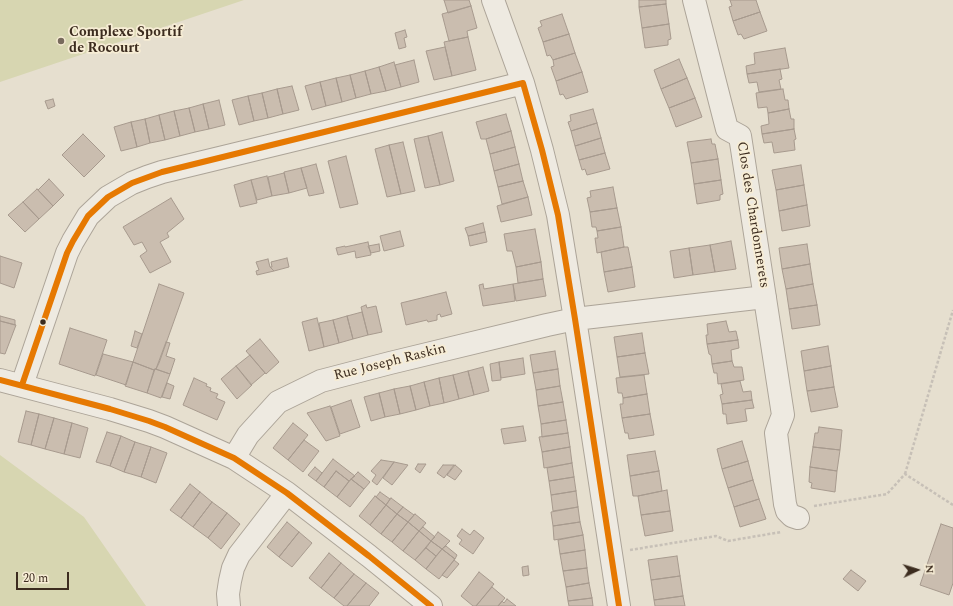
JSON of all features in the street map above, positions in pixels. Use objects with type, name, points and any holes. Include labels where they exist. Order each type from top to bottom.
[{"type":"street","points":[[492,0],[523,83],[558,215],[619,606]]},
{"type":"street","name":"Clos des Chardonnerets","points":[[694,0],[727,129],[740,136],[783,415],[776,433],[785,504],[792,516],[798,518]]},
{"type":"street","points":[[22,385],[67,253],[88,216],[108,197],[132,183],[162,172],[523,83]]},
{"type":"street","name":"Clos des Chardonnerets","points":[[575,319],[765,297]]},
{"type":"street","name":"Rue Joseph Raskin","points":[[234,458],[248,435],[278,402],[321,381],[575,319]]},
{"type":"street","points":[[0,380],[110,409],[149,421],[234,458],[287,493],[431,606]]},
{"type":"street","points":[[229,606],[228,594],[230,581],[233,568],[239,555],[287,493]]},
{"type":"path","points":[[611,553],[716,536],[728,541],[780,533],[788,528],[809,509],[815,506],[887,494],[904,474],[953,310]]},
{"type":"path","points":[[904,474],[953,505]]},
{"type":"green space","name":"Complexe Sportif de Rocourt","points":[[0,0],[244,0],[0,82]]},
{"type":"green space","points":[[0,455],[84,517],[146,606],[0,606]]},
{"type":"building","points":[[444,0],[469,0],[471,6],[448,13]]},
{"type":"building","points":[[639,0],[666,0],[666,4],[639,7]]},
{"type":"building","points":[[730,0],[756,0],[760,12],[733,21],[729,7],[732,6]]},
{"type":"building","points":[[666,4],[669,24],[642,28],[639,7]]},
{"type":"building","points":[[471,6],[477,28],[467,31],[468,37],[449,41],[442,14]]},
{"type":"building","points":[[760,12],[767,31],[744,39],[741,34],[738,35],[733,21]]},
{"type":"building","points":[[562,14],[569,34],[543,42],[538,28],[542,26],[540,21]]},
{"type":"building","points":[[669,24],[671,39],[668,40],[668,45],[645,48],[642,28]]},
{"type":"building","points":[[405,30],[407,37],[404,38],[406,47],[399,49],[395,33]]},
{"type":"building","points":[[569,34],[575,53],[553,60],[550,55],[547,56],[543,42]]},
{"type":"building","points":[[468,37],[476,70],[452,76],[444,42]]},
{"type":"building","points":[[445,47],[452,76],[434,80],[426,51]]},
{"type":"building","points":[[785,48],[789,68],[747,74],[746,66],[755,64],[754,53]]},
{"type":"building","points":[[575,53],[582,72],[556,81],[551,67],[554,66],[553,60]]},
{"type":"building","points":[[679,59],[687,78],[661,89],[654,70]]},
{"type":"building","points":[[414,60],[419,82],[401,87],[395,65]]},
{"type":"building","points":[[394,62],[401,87],[386,91],[379,67]]},
{"type":"building","points":[[379,67],[386,91],[371,94],[365,71]]},
{"type":"building","points":[[780,69],[782,79],[779,80],[781,89],[759,92],[757,82],[749,83],[747,74]]},
{"type":"building","points":[[365,71],[371,94],[356,98],[350,75]]},
{"type":"building","points":[[582,72],[588,92],[566,99],[563,94],[560,95],[556,81]]},
{"type":"building","points":[[350,75],[356,98],[342,102],[336,78]]},
{"type":"building","points":[[336,78],[342,102],[326,106],[320,82]]},
{"type":"building","points":[[687,78],[695,98],[669,108],[661,89]]},
{"type":"building","points":[[320,82],[326,106],[312,110],[305,86]]},
{"type":"building","points":[[292,86],[299,110],[283,114],[277,89]]},
{"type":"building","points":[[277,89],[283,114],[268,118],[262,93]]},
{"type":"building","points":[[783,89],[785,100],[788,100],[789,109],[768,113],[767,107],[758,108],[756,93]]},
{"type":"building","points":[[262,93],[268,118],[254,121],[248,96]]},
{"type":"building","points":[[248,96],[254,121],[239,125],[232,100]]},
{"type":"building","points":[[695,98],[702,117],[676,127],[669,108]]},
{"type":"building","points":[[53,99],[55,106],[48,109],[45,101]]},
{"type":"building","points":[[219,100],[225,125],[209,129],[203,104]]},
{"type":"building","points":[[203,104],[209,129],[195,132],[189,108]]},
{"type":"building","points":[[189,108],[195,132],[180,136],[174,111]]},
{"type":"building","points":[[593,109],[597,123],[571,131],[568,122],[571,121],[570,115]]},
{"type":"building","points":[[789,109],[791,119],[794,119],[794,129],[762,134],[761,126],[769,124],[768,113]]},
{"type":"building","points":[[174,111],[180,136],[165,140],[159,115]]},
{"type":"building","points":[[506,114],[511,131],[486,139],[481,139],[476,122]]},
{"type":"building","points":[[159,115],[165,140],[150,143],[145,119]]},
{"type":"building","points":[[145,119],[150,143],[137,147],[131,122]]},
{"type":"building","points":[[131,122],[137,147],[121,151],[114,127]]},
{"type":"building","points":[[597,123],[601,138],[575,146],[571,131]]},
{"type":"building","points":[[794,129],[796,139],[794,140],[795,150],[774,153],[772,142],[764,143],[762,134]]},
{"type":"building","points":[[511,131],[515,147],[490,154],[486,139]]},
{"type":"building","points":[[442,132],[454,181],[440,185],[428,136]]},
{"type":"building","points":[[83,134],[105,156],[84,177],[62,155]]},
{"type":"building","points":[[428,136],[440,185],[425,188],[414,139]]},
{"type":"building","points":[[601,138],[605,153],[579,160],[575,146]]},
{"type":"building","points":[[711,139],[712,144],[715,144],[718,159],[691,163],[687,142]]},
{"type":"building","points":[[403,142],[415,191],[401,194],[389,145]]},
{"type":"building","points":[[389,145],[401,194],[387,197],[375,149]]},
{"type":"building","points":[[515,147],[519,164],[494,171],[490,154]]},
{"type":"building","points":[[605,153],[610,169],[587,175],[585,169],[582,170],[579,160]]},
{"type":"building","points":[[346,156],[358,204],[340,208],[328,161]]},
{"type":"building","points":[[718,159],[721,180],[694,184],[691,163]]},
{"type":"building","points":[[316,164],[324,193],[309,196],[301,168]]},
{"type":"building","points":[[519,164],[523,181],[498,187],[494,171]]},
{"type":"building","points":[[801,165],[804,185],[776,190],[772,170]]},
{"type":"building","points":[[301,168],[307,188],[289,193],[284,172]]},
{"type":"building","points":[[284,173],[289,193],[272,196],[268,177]]},
{"type":"building","points":[[267,176],[272,196],[257,200],[251,180]]},
{"type":"building","points":[[49,179],[64,195],[53,206],[38,190]]},
{"type":"building","points":[[251,180],[257,203],[240,207],[234,185]]},
{"type":"building","points":[[721,180],[723,194],[720,195],[720,200],[697,204],[694,184]]},
{"type":"building","points":[[523,181],[528,197],[502,204],[498,187]]},
{"type":"building","points":[[804,185],[807,205],[779,211],[776,190]]},
{"type":"building","points":[[613,187],[617,208],[590,212],[587,198],[591,197],[590,191]]},
{"type":"building","points":[[37,189],[53,206],[39,219],[23,202]]},
{"type":"building","points":[[528,197],[532,215],[501,222],[497,206]]},
{"type":"building","points":[[171,198],[184,219],[167,233],[169,237],[160,242],[171,262],[150,273],[140,256],[147,251],[142,242],[134,245],[123,227]]},
{"type":"building","points":[[23,202],[39,219],[25,232],[8,215]]},
{"type":"building","points":[[807,205],[810,226],[782,231],[779,211]]},
{"type":"building","points":[[617,208],[621,227],[597,231],[596,227],[592,227],[590,212]]},
{"type":"building","points":[[483,223],[485,232],[468,236],[465,228]]},
{"type":"building","points":[[621,227],[624,247],[597,253],[595,238],[598,238],[597,231]]},
{"type":"building","points":[[535,229],[541,262],[516,267],[512,251],[507,251],[504,234]]},
{"type":"building","points":[[400,231],[404,246],[384,251],[380,236]]},
{"type":"building","points":[[485,232],[487,242],[470,246],[468,236]]},
{"type":"building","points":[[731,241],[736,269],[715,272],[710,245]]},
{"type":"building","points":[[368,242],[371,255],[356,258],[355,251],[338,255],[336,248]]},
{"type":"building","points":[[379,244],[380,251],[371,253],[368,246]]},
{"type":"building","points":[[807,244],[810,264],[782,269],[779,248]]},
{"type":"building","points":[[710,245],[715,272],[693,275],[689,248]]},
{"type":"building","points":[[628,247],[632,267],[604,272],[601,252]]},
{"type":"building","points":[[689,248],[693,275],[674,278],[670,251]]},
{"type":"building","points":[[0,256],[22,263],[14,288],[0,283]]},
{"type":"building","points":[[287,258],[289,267],[274,271],[270,267],[272,267],[271,262]]},
{"type":"building","points":[[268,259],[270,267],[274,271],[257,275],[256,271],[259,270],[256,262]]},
{"type":"building","points":[[541,262],[543,279],[518,283],[516,267]]},
{"type":"building","points":[[810,264],[813,284],[786,289],[782,269]]},
{"type":"building","points":[[632,267],[635,287],[608,292],[604,272]]},
{"type":"building","points":[[543,279],[546,296],[516,301],[513,284]]},
{"type":"building","points":[[159,284],[184,293],[159,363],[154,370],[133,362]]},
{"type":"building","points":[[483,284],[484,289],[513,284],[515,301],[483,306],[479,285]]},
{"type":"building","points":[[813,284],[817,305],[789,309],[786,289]]},
{"type":"building","points":[[446,292],[452,314],[441,317],[440,314],[437,315],[437,320],[428,322],[427,320],[406,325],[401,303]]},
{"type":"building","points":[[366,305],[367,308],[376,306],[382,332],[368,335],[361,307]]},
{"type":"building","points":[[817,305],[820,325],[792,329],[789,309]]},
{"type":"building","points":[[362,312],[368,335],[353,339],[347,316]]},
{"type":"building","points":[[0,316],[15,320],[15,325],[0,321]]},
{"type":"building","points":[[347,316],[353,339],[339,343],[333,320]]},
{"type":"building","points":[[317,318],[324,347],[309,351],[302,322]]},
{"type":"building","points":[[333,320],[339,343],[324,347],[319,323]]},
{"type":"building","points":[[0,321],[16,325],[5,354],[0,353]]},
{"type":"building","points":[[726,321],[729,332],[736,331],[738,340],[707,344],[707,324]]},
{"type":"building","points":[[70,328],[107,340],[95,376],[59,364]]},
{"type":"building","points":[[135,331],[142,334],[137,348],[131,346]]},
{"type":"building","points":[[642,333],[645,353],[617,357],[614,337]]},
{"type":"building","points":[[260,339],[279,362],[266,374],[246,351]]},
{"type":"building","points":[[738,340],[739,348],[731,350],[732,361],[712,364],[711,355],[709,354],[707,344]]},
{"type":"building","points":[[166,342],[170,343],[166,356],[175,359],[170,374],[156,369]]},
{"type":"building","points":[[828,346],[831,366],[804,371],[801,351]]},
{"type":"building","points":[[555,351],[558,369],[533,373],[530,355]]},
{"type":"building","points":[[645,353],[649,374],[620,377],[617,357]]},
{"type":"building","points":[[103,354],[133,362],[126,385],[96,375]]},
{"type":"building","points":[[250,355],[265,373],[251,385],[236,366]]},
{"type":"building","points":[[523,358],[525,374],[501,378],[499,362]]},
{"type":"building","points":[[732,361],[734,367],[742,367],[744,380],[718,384],[717,373],[714,373],[712,364]]},
{"type":"building","points":[[133,362],[154,370],[147,393],[125,386]]},
{"type":"building","points":[[499,362],[501,380],[492,381],[490,364]]},
{"type":"building","points":[[236,366],[252,385],[237,399],[221,379]]},
{"type":"building","points":[[831,366],[834,387],[807,391],[804,371]]},
{"type":"building","points":[[483,367],[489,391],[474,395],[468,371]]},
{"type":"building","points":[[155,369],[170,374],[161,398],[147,393]]},
{"type":"building","points":[[558,369],[560,386],[536,390],[533,373]]},
{"type":"building","points":[[468,371],[474,395],[459,399],[453,375]]},
{"type":"building","points":[[453,375],[459,399],[444,403],[439,378]]},
{"type":"building","points":[[644,375],[647,394],[623,398],[622,393],[618,393],[616,378]]},
{"type":"building","points":[[194,378],[207,384],[206,386],[211,388],[210,391],[218,394],[216,398],[225,402],[217,420],[183,405]]},
{"type":"building","points":[[439,378],[444,403],[430,406],[424,382]]},
{"type":"building","points":[[740,381],[743,392],[751,391],[752,400],[722,404],[720,395],[723,394],[721,384]]},
{"type":"building","points":[[424,382],[430,406],[416,410],[410,386]]},
{"type":"building","points":[[167,383],[174,386],[170,399],[162,397]]},
{"type":"building","points":[[410,386],[416,410],[400,414],[394,389]]},
{"type":"building","points":[[560,386],[563,402],[538,406],[536,390]]},
{"type":"building","points":[[834,387],[838,407],[811,412],[807,391]]},
{"type":"building","points":[[394,389],[400,414],[385,417],[379,393]]},
{"type":"building","points":[[379,393],[385,417],[371,421],[364,397]]},
{"type":"building","points":[[647,394],[650,414],[622,418],[620,404],[623,404],[623,398]]},
{"type":"building","points":[[351,400],[360,427],[340,434],[331,407]]},
{"type":"building","points":[[752,400],[754,408],[745,409],[747,421],[727,424],[726,414],[723,414],[722,404]]},
{"type":"building","points":[[563,402],[566,420],[541,424],[538,406]]},
{"type":"building","points":[[330,406],[340,436],[326,441],[307,413]]},
{"type":"building","points":[[26,411],[39,414],[31,445],[18,442]]},
{"type":"building","points":[[39,414],[54,418],[45,449],[31,445]]},
{"type":"building","points":[[650,414],[654,435],[629,439],[628,433],[625,433],[622,418]]},
{"type":"building","points":[[54,418],[72,423],[64,454],[45,449]]},
{"type":"building","points":[[566,420],[568,433],[542,437],[541,424]]},
{"type":"building","points":[[72,423],[88,428],[80,458],[64,454]]},
{"type":"building","points":[[293,423],[308,435],[288,460],[273,448]]},
{"type":"building","points":[[523,426],[526,441],[504,444],[501,429]]},
{"type":"building","points":[[819,427],[842,430],[840,450],[813,447],[815,433],[818,433]]},
{"type":"building","points":[[107,432],[121,436],[110,466],[96,462]]},
{"type":"building","points":[[568,433],[570,447],[542,452],[539,437]]},
{"type":"building","points":[[121,436],[135,442],[124,472],[110,466]]},
{"type":"building","points":[[304,440],[319,451],[303,472],[288,460]]},
{"type":"building","points":[[742,441],[748,461],[722,469],[717,449]]},
{"type":"building","points":[[135,442],[151,447],[141,477],[124,472]]},
{"type":"building","points":[[151,447],[167,453],[156,483],[141,477]]},
{"type":"building","points":[[570,447],[572,463],[544,468],[542,452]]},
{"type":"building","points":[[813,447],[840,450],[837,471],[810,467]]},
{"type":"building","points":[[655,451],[659,471],[630,476],[627,455]]},
{"type":"building","points":[[333,459],[355,476],[349,481],[336,471],[324,487],[316,481]]},
{"type":"building","points":[[381,460],[394,462],[377,485],[372,481],[376,475],[371,471]]},
{"type":"building","points":[[748,461],[753,480],[728,488],[722,469]]},
{"type":"building","points":[[394,462],[408,465],[392,485],[383,478]]},
{"type":"building","points":[[572,463],[574,477],[549,481],[547,468]]},
{"type":"building","points":[[418,464],[426,464],[420,473],[415,469]]},
{"type":"building","points":[[443,465],[454,465],[444,478],[437,473]]},
{"type":"building","points":[[455,465],[462,471],[455,480],[447,475]]},
{"type":"building","points":[[315,467],[322,473],[316,481],[308,475]]},
{"type":"building","points":[[810,467],[837,471],[835,492],[811,488],[812,483],[809,482]]},
{"type":"building","points":[[336,471],[349,481],[337,497],[324,487]]},
{"type":"building","points":[[659,471],[662,491],[633,496],[630,476]]},
{"type":"building","points":[[358,472],[370,482],[364,489],[351,479]]},
{"type":"building","points":[[574,477],[576,491],[551,495],[549,481]]},
{"type":"building","points":[[351,479],[364,489],[350,507],[337,497]]},
{"type":"building","points":[[753,480],[759,499],[734,507],[728,488]]},
{"type":"building","points":[[190,484],[200,492],[181,518],[170,510]]},
{"type":"building","points":[[667,490],[670,511],[641,515],[638,496]]},
{"type":"building","points":[[576,491],[578,507],[553,511],[551,495]]},
{"type":"building","points":[[200,492],[212,502],[193,527],[181,518]]},
{"type":"building","points":[[380,492],[390,499],[386,505],[376,497]]},
{"type":"building","points":[[375,496],[386,505],[370,525],[359,516]]},
{"type":"building","points":[[391,498],[403,507],[397,514],[386,505]]},
{"type":"building","points":[[759,499],[766,519],[740,527],[734,507]]},
{"type":"building","points":[[212,502],[227,513],[208,538],[193,527]]},
{"type":"building","points":[[386,505],[397,514],[381,534],[370,525]]},
{"type":"building","points":[[403,507],[414,515],[408,522],[397,514]]},
{"type":"building","points":[[578,507],[580,522],[553,526],[551,512]]},
{"type":"building","points":[[670,511],[673,531],[645,536],[641,515]]},
{"type":"building","points":[[227,513],[240,524],[221,549],[208,538]]},
{"type":"building","points":[[397,514],[408,522],[392,542],[381,534]]},
{"type":"building","points":[[415,514],[426,523],[419,531],[408,522]]},
{"type":"building","points":[[287,522],[299,532],[279,557],[267,547]]},
{"type":"building","points":[[408,522],[419,531],[403,551],[392,542]]},
{"type":"building","points":[[580,522],[583,535],[554,540],[553,526]]},
{"type":"building","points":[[941,524],[953,528],[953,583],[949,595],[920,585]]},
{"type":"building","points":[[423,527],[435,537],[431,541],[419,531]]},
{"type":"building","points":[[462,529],[470,535],[474,530],[484,538],[473,554],[459,544],[462,540],[457,536]]},
{"type":"building","points":[[419,531],[431,541],[415,560],[403,551]]},
{"type":"building","points":[[299,532],[312,543],[292,567],[279,557]]},
{"type":"building","points":[[438,532],[450,541],[442,549],[431,541]]},
{"type":"building","points":[[583,535],[585,550],[560,554],[558,540]]},
{"type":"building","points":[[431,541],[442,549],[436,556],[426,548]]},
{"type":"building","points":[[446,546],[457,555],[455,559],[442,549]]},
{"type":"building","points":[[426,548],[436,556],[426,569],[415,560]]},
{"type":"building","points":[[442,549],[455,559],[439,579],[426,569]]},
{"type":"building","points":[[585,550],[587,568],[563,571],[560,554]]},
{"type":"building","points":[[329,553],[341,563],[321,588],[309,578]]},
{"type":"building","points":[[677,556],[680,576],[651,580],[648,560]]},
{"type":"building","points":[[454,560],[459,564],[447,578],[442,575]]},
{"type":"building","points":[[341,563],[354,574],[334,598],[321,588]]},
{"type":"building","points":[[528,566],[529,575],[523,576],[522,567]]},
{"type":"building","points":[[587,568],[589,583],[566,587],[563,571]]},
{"type":"building","points":[[851,570],[866,581],[858,591],[843,579]]},
{"type":"building","points":[[479,572],[494,584],[476,606],[473,606],[461,596]]},
{"type":"building","points":[[354,574],[366,583],[347,606],[344,606],[334,598]]},
{"type":"building","points":[[680,576],[683,596],[654,600],[651,580]]},
{"type":"building","points":[[366,583],[379,593],[369,606],[347,606]]},
{"type":"building","points":[[589,583],[592,598],[568,601],[566,587]]},
{"type":"building","points":[[492,587],[505,598],[498,606],[476,606]]},
{"type":"building","points":[[683,596],[685,606],[655,606],[654,600]]},
{"type":"building","points":[[592,598],[593,606],[569,606],[568,601]]},
{"type":"building","points":[[507,599],[516,606],[498,606],[502,601],[504,603]]},
{"type":"transit line","points":[[22,385],[67,253],[88,216],[108,197],[132,183],[162,172],[523,83],[558,215],[619,606]]},
{"type":"transit line","points":[[0,380],[110,409],[149,421],[234,458],[287,493],[431,606]]},
{"type":"place","name":"Complexe Sportif de Rocourt","points":[[61,41]]}]
